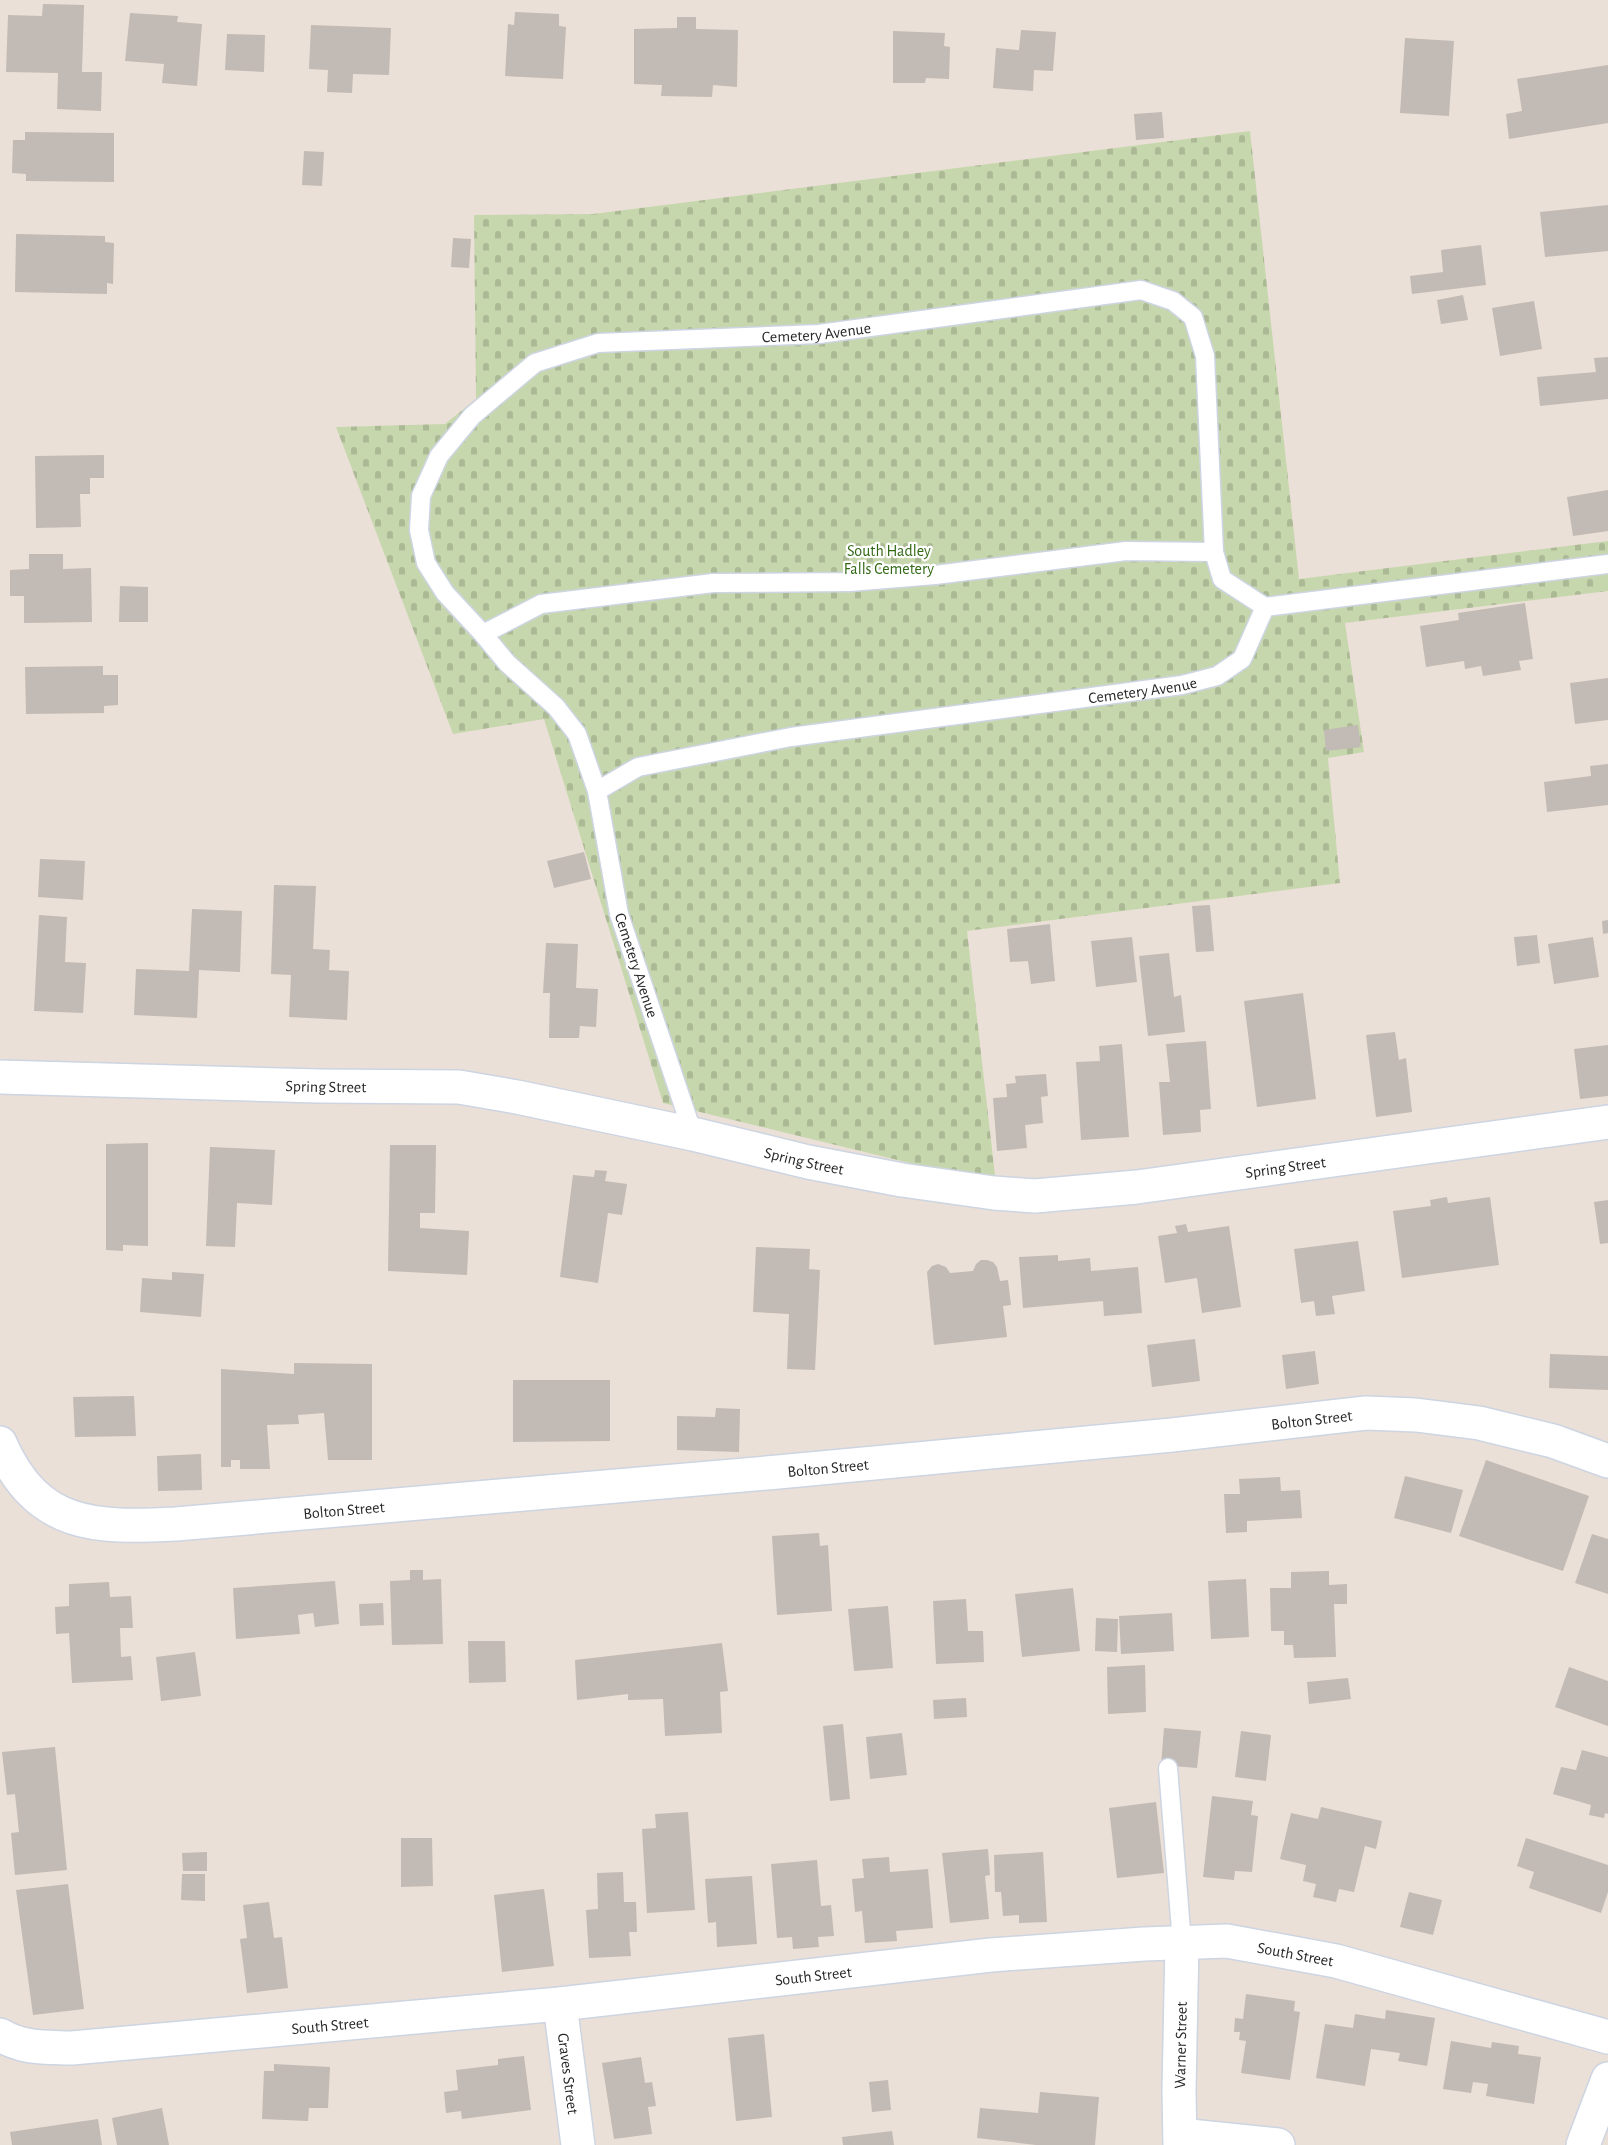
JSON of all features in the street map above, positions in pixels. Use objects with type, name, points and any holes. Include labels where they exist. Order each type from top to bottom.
[{"type":"street","name":"Spring Street","points":[[0,1077],[459,1088],[518,1097],[693,1134],[808,1162],[902,1180],[994,1193],[1035,1196],[1137,1186],[1608,1122]]},
{"type":"street","name":"Bolton Street","points":[[0,1443],[18,1476],[32,1493],[45,1503],[64,1515],[96,1524],[122,1527],[790,1471],[1172,1435],[1366,1413],[1416,1415],[1479,1422],[1553,1441],[1608,1461]]},
{"type":"street","name":"South Street","points":[[4,2037],[24,2046],[72,2048],[560,2004],[991,1955],[1227,1941],[1336,1961],[1608,2037]]},
{"type":"street","name":"Warner Street","points":[[1180,2140],[1182,1943]]},
{"type":"street","name":"Graves Street","points":[[560,2004],[578,2145]]},
{"type":"street","points":[[1583,2145],[1608,2079]]},
{"type":"street","points":[[1180,2140],[1278,2145]]},
{"type":"lane","name":"Cemetery Avenue","points":[[597,791],[638,767],[791,737],[1182,685],[1217,676],[1242,658],[1265,607],[1222,579],[1214,552],[1205,356],[1193,317],[1173,301],[1141,290],[819,334],[598,343],[535,363],[472,416],[439,456],[421,496],[419,530],[426,563],[445,593],[507,663],[556,707],[578,734],[597,791],[619,914],[693,1134]]},
{"type":"lane","points":[[483,634],[541,604],[713,583],[850,582],[935,575],[1126,551],[1214,552]]},
{"type":"lane","points":[[1265,607],[1608,564]]},
{"type":"lane","points":[[1168,1768],[1182,1943]]},
{"type":"green space","name":"South Hadley Falls Cemetery","points":[[1250,131],[1299,579],[1608,541],[1608,591],[1345,623],[1364,752],[1328,758],[1340,883],[967,931],[996,1184],[663,1103],[544,719],[453,734],[336,427],[445,424],[476,399],[474,215],[593,214]]},
{"type":"building","points":[[43,4],[84,5],[82,72],[102,72],[101,111],[57,109],[58,73],[6,72],[8,15],[42,16]]},
{"type":"building","points":[[515,12],[559,14],[559,26],[566,27],[563,79],[505,76],[508,24],[514,25]]},
{"type":"building","points":[[130,13],[178,16],[177,22],[202,24],[197,86],[162,83],[164,64],[125,61]]},
{"type":"building","points":[[677,17],[696,17],[696,29],[738,30],[737,87],[713,85],[712,97],[661,96],[662,85],[634,84],[634,29],[677,28]]},
{"type":"building","points":[[311,25],[391,28],[389,75],[353,74],[352,93],[327,92],[328,70],[309,69]]},
{"type":"building","points":[[1021,30],[1056,32],[1053,71],[1034,70],[1033,91],[993,88],[996,48],[1019,50]]},
{"type":"building","points":[[893,31],[945,33],[944,46],[950,47],[949,79],[926,78],[925,83],[893,83]]},
{"type":"building","points":[[227,34],[265,35],[264,72],[225,70]]},
{"type":"building","points":[[1405,38],[1454,41],[1449,116],[1400,113]]},
{"type":"building","points":[[1608,65],[1608,123],[1509,139],[1506,114],[1522,111],[1517,79]]},
{"type":"building","points":[[1162,112],[1164,138],[1136,140],[1134,114]]},
{"type":"building","points":[[25,132],[114,133],[114,182],[26,181],[26,174],[12,173],[13,140],[25,140]]},
{"type":"building","points":[[304,151],[324,152],[322,186],[302,185]]},
{"type":"building","points":[[1608,205],[1608,251],[1545,257],[1540,212]]},
{"type":"building","points":[[16,234],[105,236],[105,242],[114,243],[113,284],[107,283],[107,294],[15,292]]},
{"type":"building","points":[[453,238],[471,239],[469,268],[451,267]]},
{"type":"building","points":[[1481,245],[1486,285],[1412,294],[1410,276],[1443,272],[1441,250]]},
{"type":"building","points":[[1463,295],[1468,320],[1441,324],[1437,300]]},
{"type":"building","points":[[1534,301],[1542,349],[1500,356],[1492,308]]},
{"type":"building","points":[[1608,357],[1608,399],[1540,406],[1537,377],[1596,372],[1594,358]]},
{"type":"building","points":[[104,455],[104,478],[90,478],[90,494],[80,494],[81,527],[36,528],[35,456]]},
{"type":"building","points":[[1608,490],[1608,531],[1573,536],[1567,497]]},
{"type":"building","points":[[29,554],[63,554],[63,569],[91,568],[92,622],[24,623],[24,596],[10,596],[10,570],[29,569]]},
{"type":"building","points":[[120,586],[148,587],[148,622],[119,622]]},
{"type":"building","points":[[1525,603],[1533,659],[1519,661],[1521,670],[1483,676],[1481,666],[1465,669],[1464,661],[1426,667],[1420,626],[1459,620],[1458,613]]},
{"type":"building","points":[[103,666],[103,675],[118,675],[118,705],[104,706],[104,713],[26,714],[25,667]]},
{"type":"building","points":[[1608,678],[1608,720],[1575,724],[1570,683]]},
{"type":"building","points":[[1358,725],[1361,747],[1326,751],[1324,730]]},
{"type":"building","points":[[1608,764],[1608,805],[1547,812],[1544,782],[1591,776],[1590,766]]},
{"type":"building","points":[[584,852],[591,879],[554,888],[547,861]]},
{"type":"building","points":[[40,859],[85,861],[83,900],[38,897]]},
{"type":"building","points":[[274,885],[316,886],[313,949],[330,950],[329,970],[349,971],[347,1020],[289,1017],[291,975],[271,974]]},
{"type":"building","points":[[1210,905],[1214,951],[1196,952],[1192,906]]},
{"type":"building","points":[[192,909],[242,911],[240,972],[199,970],[197,1018],[134,1015],[136,969],[189,971]]},
{"type":"building","points":[[39,915],[67,917],[65,962],[86,963],[83,1013],[34,1011]]},
{"type":"building","points":[[1608,920],[1608,933],[1603,934],[1602,921]]},
{"type":"building","points":[[1050,924],[1055,981],[1031,984],[1028,961],[1010,962],[1007,929]]},
{"type":"building","points":[[1537,935],[1540,963],[1517,966],[1514,937]]},
{"type":"building","points":[[1132,937],[1137,982],[1096,987],[1091,941]]},
{"type":"building","points":[[1593,937],[1599,977],[1554,984],[1548,944]]},
{"type":"building","points":[[546,943],[578,944],[576,988],[598,989],[596,1027],[580,1026],[579,1038],[549,1038],[550,993],[543,993]]},
{"type":"building","points":[[1169,953],[1174,997],[1181,995],[1185,1032],[1148,1036],[1139,956]]},
{"type":"building","points":[[1303,993],[1316,1099],[1257,1107],[1244,1001]]},
{"type":"building","points":[[1395,1032],[1399,1060],[1406,1058],[1412,1112],[1376,1117],[1366,1035]]},
{"type":"building","points":[[1206,1041],[1211,1109],[1200,1110],[1201,1132],[1163,1135],[1159,1082],[1170,1082],[1166,1044]]},
{"type":"building","points":[[1122,1044],[1129,1137],[1081,1140],[1076,1062],[1100,1061],[1099,1046]]},
{"type":"building","points":[[1608,1045],[1608,1096],[1580,1099],[1574,1049]]},
{"type":"building","points":[[1046,1074],[1048,1096],[1041,1097],[1043,1123],[1025,1125],[1027,1148],[997,1151],[993,1098],[1007,1097],[1006,1084],[1016,1083],[1015,1076]]},
{"type":"building","points":[[148,1143],[148,1246],[123,1245],[123,1251],[106,1250],[106,1144]]},
{"type":"building","points":[[390,1145],[436,1145],[435,1213],[420,1213],[420,1228],[469,1231],[467,1275],[388,1271]]},
{"type":"building","points":[[210,1147],[275,1150],[272,1205],[237,1203],[235,1247],[206,1246]]},
{"type":"building","points":[[595,1170],[607,1171],[605,1181],[627,1184],[622,1215],[608,1213],[598,1283],[560,1277],[573,1175],[594,1177]]},
{"type":"building","points":[[1447,1197],[1448,1203],[1490,1197],[1499,1265],[1402,1278],[1393,1211],[1431,1206],[1430,1200]]},
{"type":"building","points":[[1608,1200],[1608,1243],[1600,1244],[1594,1202]]},
{"type":"building","points":[[1186,1224],[1188,1232],[1229,1226],[1241,1307],[1202,1313],[1197,1278],[1165,1283],[1158,1236],[1177,1233],[1175,1226]]},
{"type":"building","points":[[1358,1241],[1365,1291],[1332,1296],[1335,1314],[1316,1316],[1314,1301],[1301,1303],[1294,1249]]},
{"type":"building","points":[[756,1247],[810,1249],[809,1269],[820,1270],[815,1370],[787,1369],[789,1314],[753,1312]]},
{"type":"building","points":[[1058,1255],[1058,1261],[1090,1258],[1091,1271],[1138,1267],[1142,1313],[1104,1316],[1103,1301],[1023,1308],[1019,1257]]},
{"type":"building","points":[[981,1260],[993,1262],[997,1267],[1000,1281],[1008,1280],[1011,1305],[1003,1306],[1007,1337],[934,1345],[927,1272],[932,1266],[938,1264],[946,1267],[950,1273],[973,1271]]},
{"type":"building","points":[[172,1272],[204,1274],[201,1317],[140,1312],[142,1278],[172,1280]]},
{"type":"building","points":[[1195,1339],[1200,1381],[1152,1387],[1147,1345]]},
{"type":"building","points":[[1315,1351],[1319,1384],[1286,1389],[1282,1355]]},
{"type":"building","points":[[1550,1354],[1608,1356],[1608,1390],[1549,1388]]},
{"type":"building","points":[[294,1363],[372,1364],[372,1460],[328,1460],[324,1413],[298,1415],[299,1424],[267,1425],[270,1469],[240,1469],[240,1460],[231,1460],[231,1467],[221,1467],[221,1369],[294,1374]]},
{"type":"building","points":[[513,1380],[610,1380],[610,1441],[513,1442]]},
{"type":"building","points":[[134,1396],[136,1436],[75,1437],[73,1397]]},
{"type":"building","points":[[716,1408],[740,1409],[739,1452],[677,1450],[677,1416],[715,1417]]},
{"type":"building","points":[[201,1454],[202,1490],[158,1491],[157,1456]]},
{"type":"building","points":[[1486,1460],[1589,1496],[1563,1571],[1459,1536]]},
{"type":"building","points":[[1405,1476],[1463,1490],[1451,1533],[1394,1518]]},
{"type":"building","points":[[1280,1477],[1281,1491],[1300,1490],[1302,1518],[1247,1521],[1247,1532],[1226,1533],[1224,1494],[1240,1494],[1239,1479]]},
{"type":"building","points":[[819,1533],[820,1546],[828,1545],[832,1611],[777,1615],[772,1536]]},
{"type":"building","points":[[1592,1534],[1608,1539],[1608,1594],[1575,1583]]},
{"type":"building","points":[[410,1570],[423,1570],[423,1580],[441,1579],[443,1644],[392,1645],[390,1581],[410,1580]]},
{"type":"building","points":[[1329,1571],[1329,1585],[1347,1584],[1347,1604],[1334,1604],[1336,1657],[1294,1658],[1293,1645],[1284,1645],[1284,1631],[1271,1631],[1270,1588],[1291,1588],[1291,1572]]},
{"type":"building","points":[[1246,1579],[1249,1637],[1211,1639],[1208,1581]]},
{"type":"building","points":[[335,1581],[339,1624],[315,1627],[313,1613],[298,1615],[300,1634],[236,1639],[233,1588]]},
{"type":"building","points":[[109,1582],[110,1597],[131,1596],[133,1628],[120,1628],[121,1657],[131,1656],[133,1680],[72,1683],[69,1633],[56,1634],[55,1607],[69,1606],[69,1584]]},
{"type":"building","points":[[1073,1588],[1080,1651],[1022,1657],[1015,1594]]},
{"type":"building","points":[[966,1599],[968,1631],[983,1631],[984,1662],[936,1664],[933,1601]]},
{"type":"building","points":[[383,1603],[384,1625],[360,1626],[359,1604]]},
{"type":"building","points":[[888,1606],[893,1668],[854,1671],[848,1609]]},
{"type":"building","points":[[1172,1613],[1174,1651],[1121,1654],[1119,1616]]},
{"type":"building","points":[[1096,1618],[1118,1619],[1117,1652],[1095,1651]]},
{"type":"building","points":[[468,1641],[505,1641],[506,1682],[469,1683]]},
{"type":"building","points":[[722,1643],[728,1691],[720,1692],[722,1733],[665,1736],[663,1699],[628,1700],[628,1694],[577,1700],[575,1660]]},
{"type":"building","points":[[195,1652],[201,1696],[161,1701],[156,1657]]},
{"type":"building","points":[[1145,1665],[1146,1712],[1108,1714],[1107,1667]]},
{"type":"building","points":[[1569,1667],[1608,1681],[1608,1726],[1555,1707]]},
{"type":"building","points":[[1348,1678],[1351,1699],[1309,1704],[1307,1682]]},
{"type":"building","points":[[966,1698],[967,1717],[934,1719],[933,1700]]},
{"type":"building","points":[[843,1724],[850,1799],[830,1801],[823,1726]]},
{"type":"building","points":[[1164,1728],[1201,1731],[1197,1768],[1161,1765]]},
{"type":"building","points":[[1241,1731],[1271,1735],[1266,1781],[1235,1777]]},
{"type":"building","points":[[902,1733],[907,1775],[870,1779],[866,1737]]},
{"type":"building","points":[[55,1747],[67,1870],[15,1875],[11,1833],[19,1832],[15,1794],[7,1795],[2,1752]]},
{"type":"building","points":[[1582,1750],[1608,1757],[1608,1814],[1605,1813],[1604,1818],[1589,1815],[1591,1805],[1553,1794],[1561,1767],[1576,1770]]},
{"type":"building","points":[[1212,1796],[1253,1801],[1251,1815],[1258,1816],[1252,1872],[1235,1871],[1234,1880],[1203,1877]]},
{"type":"building","points":[[1156,1802],[1164,1873],[1117,1878],[1109,1808]]},
{"type":"building","points":[[1321,1807],[1382,1821],[1376,1849],[1365,1846],[1354,1892],[1339,1889],[1336,1902],[1313,1897],[1316,1884],[1303,1881],[1306,1865],[1280,1859],[1291,1813],[1318,1819]]},
{"type":"building","points":[[688,1812],[695,1910],[647,1913],[642,1829],[656,1828],[655,1814]]},
{"type":"building","points":[[401,1838],[432,1838],[433,1886],[401,1887]]},
{"type":"building","points":[[1526,1838],[1608,1865],[1608,1892],[1601,1913],[1529,1888],[1534,1872],[1517,1866]]},
{"type":"building","points":[[988,1849],[990,1875],[985,1876],[989,1919],[950,1923],[942,1853]]},
{"type":"building","points":[[207,1852],[207,1871],[183,1871],[182,1853]]},
{"type":"building","points":[[1043,1852],[1047,1922],[1019,1923],[1019,1915],[1003,1916],[1001,1892],[995,1892],[994,1855]]},
{"type":"building","points":[[889,1857],[890,1872],[928,1869],[933,1928],[896,1931],[897,1941],[865,1943],[862,1911],[855,1912],[852,1879],[864,1878],[862,1859]]},
{"type":"building","points":[[817,1860],[821,1906],[831,1905],[834,1936],[818,1937],[819,1947],[793,1949],[792,1937],[777,1938],[771,1864]]},
{"type":"building","points":[[623,1872],[624,1902],[636,1902],[637,1932],[629,1932],[631,1956],[589,1958],[586,1910],[598,1909],[597,1873]]},
{"type":"building","points":[[182,1874],[205,1874],[205,1901],[181,1900]]},
{"type":"building","points":[[752,1876],[757,1944],[717,1947],[716,1922],[708,1923],[705,1879]]},
{"type":"building","points":[[68,1884],[84,2009],[33,2015],[16,1890]]},
{"type":"building","points":[[544,1889],[554,1966],[502,1972],[494,1895]]},
{"type":"building","points":[[1409,1892],[1442,1900],[1433,1935],[1400,1927]]},
{"type":"building","points":[[269,1902],[274,1938],[282,1937],[288,1988],[247,1993],[240,1939],[247,1938],[243,1905]]},
{"type":"building","points":[[1246,1994],[1295,2001],[1294,2011],[1300,2012],[1290,2080],[1241,2073],[1246,2041],[1239,2040],[1240,2032],[1234,2032],[1235,2018],[1243,2019]]},
{"type":"building","points":[[1386,2010],[1435,2018],[1427,2066],[1398,2061],[1400,2053],[1371,2049],[1365,2086],[1316,2078],[1325,2024],[1353,2028],[1355,2014],[1385,2019]]},
{"type":"building","points":[[764,2034],[772,2117],[736,2121],[728,2038]]},
{"type":"building","points":[[1451,2041],[1491,2048],[1492,2042],[1519,2046],[1518,2054],[1541,2057],[1534,2104],[1486,2096],[1488,2084],[1473,2082],[1471,2093],[1443,2089]]},
{"type":"building","points":[[524,2056],[531,2110],[462,2119],[461,2111],[446,2113],[444,2092],[458,2090],[456,2070],[498,2065],[498,2059]]},
{"type":"building","points":[[641,2057],[645,2083],[652,2082],[656,2106],[648,2107],[652,2134],[614,2139],[602,2063]]},
{"type":"building","points":[[274,2064],[330,2067],[328,2108],[309,2108],[308,2121],[262,2119],[264,2071],[274,2071]]},
{"type":"building","points":[[888,2080],[891,2110],[872,2112],[869,2082]]},
{"type":"building","points":[[1040,2092],[1099,2097],[1095,2145],[1036,2145],[977,2138],[980,2108],[1038,2113]]},
{"type":"building","points":[[162,2108],[169,2145],[117,2145],[112,2118]]},
{"type":"building","points":[[98,2119],[102,2145],[12,2145],[10,2132]]},
{"type":"building","points":[[892,2131],[894,2145],[843,2145],[842,2137]]}]
